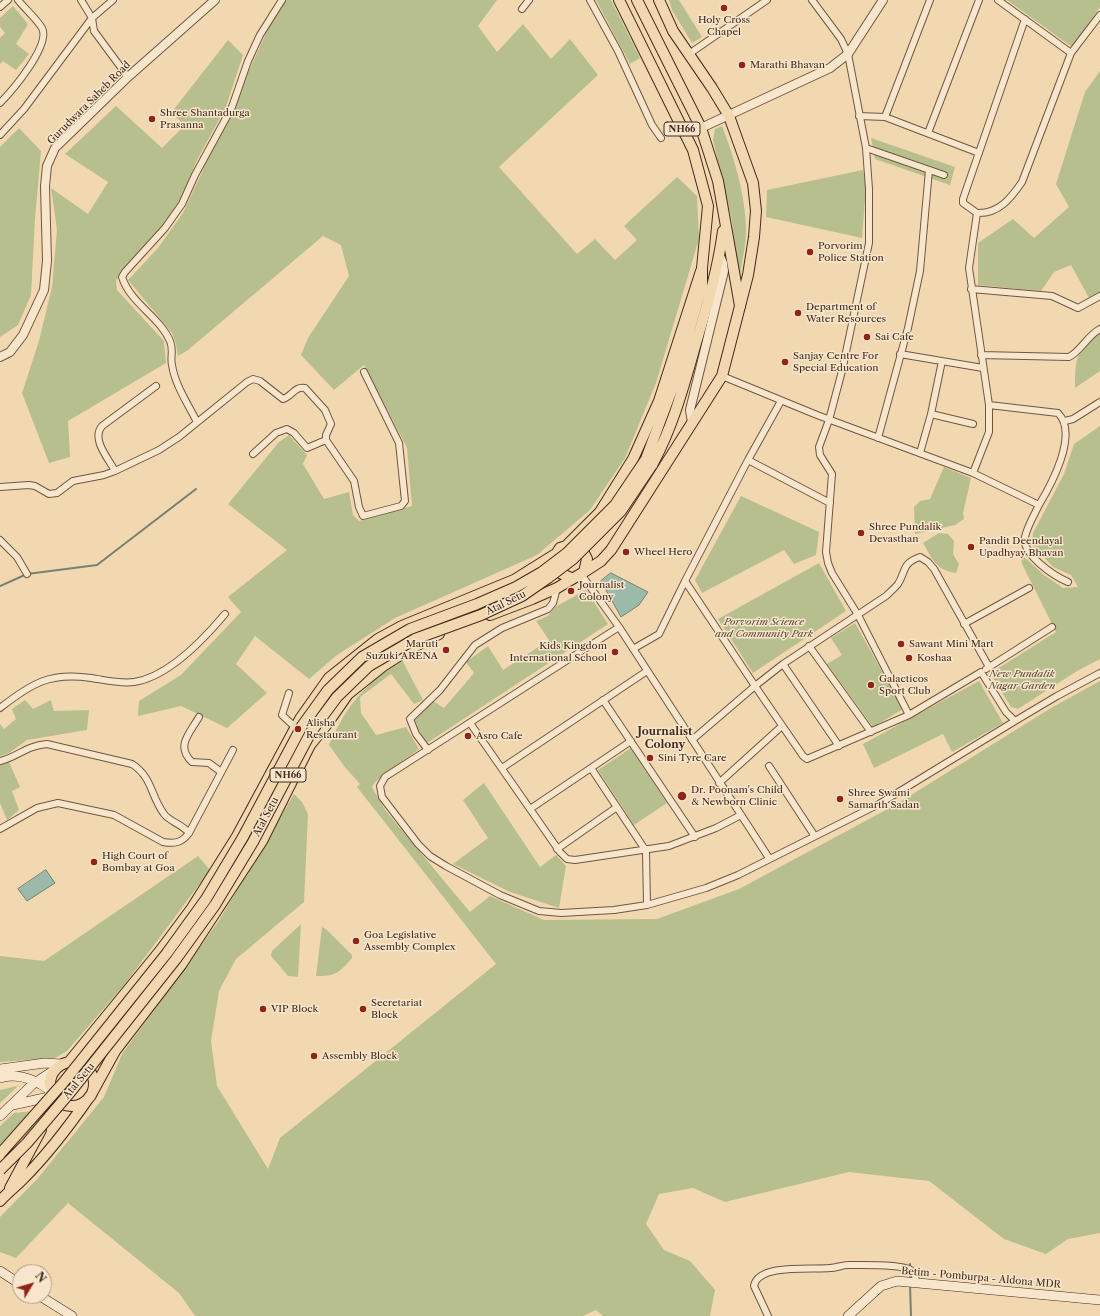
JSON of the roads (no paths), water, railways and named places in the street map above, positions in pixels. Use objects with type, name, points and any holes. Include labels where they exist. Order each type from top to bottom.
[{"type":"main road","name":"NH66","points":[[619,0],[692,150],[708,206],[698,320]]},
{"type":"main road","points":[[637,0],[702,128]]},
{"type":"main road","points":[[0,1201],[9,1191],[22,1181],[71,1124],[92,1093],[115,1051],[181,965],[258,848],[310,745],[348,694],[383,666],[434,636],[532,600],[557,588],[571,578],[601,561],[611,550],[686,435],[692,422],[722,376],[749,270],[756,211],[753,183],[729,116],[673,31],[659,0]]},
{"type":"main road","name":"NH66","points":[[649,462],[665,442],[679,402],[698,320],[720,256],[725,221],[718,182],[702,128]]},
{"type":"main road","points":[[725,221],[740,306]]},
{"type":"main road","points":[[9,1191],[55,1096],[50,1079],[160,951],[192,908],[236,838],[296,728],[329,678],[378,639],[402,626],[514,580],[554,555],[560,548],[568,544],[600,512],[633,459],[659,401],[702,268]]},
{"type":"main road","name":"Atal Setu","points":[[0,1154],[63,1083],[167,953],[206,899],[243,837],[302,726],[328,690],[362,657],[410,629],[477,604],[516,587],[542,572],[567,553],[609,510],[649,462]]},
{"type":"main road","name":"Atal Setu","points":[[0,1170],[27,1143],[72,1090],[176,959],[215,905],[253,842],[311,732],[337,697],[369,666],[415,639],[481,615],[522,596],[548,578],[578,554],[621,511],[649,462]]},
{"type":"main road","points":[[568,544],[579,546],[584,552],[587,562],[582,573]]},
{"type":"main road","points":[[554,555],[554,564],[558,572],[571,578]]},
{"type":"main road","points":[[0,1069],[45,1063],[62,1065],[81,1064],[87,1067],[93,1078],[92,1093],[86,1100],[75,1105],[64,1104],[37,1081],[21,1077],[0,1078]]},
{"type":"main road","points":[[0,1116],[37,1081],[62,1065]]},
{"type":"main road","points":[[12,1105],[55,1096]]},
{"type":"main road","points":[[0,1272],[12,1279]]},
{"type":"main road","name":"Betim - Pomburpa - Aldona MDR","points":[[848,1316],[880,1286],[897,1281],[916,1281],[1100,1300]]},
{"type":"main road","points":[[52,1304],[72,1316]]},
{"type":"street","points":[[0,7],[8,0]]},
{"type":"street","points":[[0,103],[10,93],[37,54],[44,38],[42,29],[18,0]]},
{"type":"street","points":[[81,0],[92,18],[94,31],[128,77]]},
{"type":"street","points":[[0,135],[24,109],[92,18],[113,0]]},
{"type":"street","name":"Gurudwara Saheb Road","points":[[0,358],[10,352],[23,336],[44,290],[47,261],[47,166],[55,148],[128,77],[215,0]]},
{"type":"street","points":[[197,422],[175,377],[171,364],[173,350],[165,331],[127,288],[122,278],[125,272],[165,228],[182,204],[195,175],[232,107],[248,61],[260,35],[282,0]]},
{"type":"street","points":[[522,9],[529,0]]},
{"type":"street","points":[[590,0],[618,51],[652,125],[661,138]]},
{"type":"street","points":[[689,54],[767,0]]},
{"type":"street","points":[[812,0],[841,39],[848,54],[866,148],[870,189],[869,243],[845,356],[829,420],[819,448],[820,455],[832,474],[826,552],[828,563],[858,616],[909,715]]},
{"type":"street","points":[[729,116],[830,68],[848,54],[883,0]]},
{"type":"street","points":[[885,117],[930,0]]},
{"type":"street","points":[[928,134],[979,0]]},
{"type":"street","points":[[998,0],[1071,53]]},
{"type":"street","points":[[1025,19],[963,199],[963,203],[977,212],[985,213],[1000,208],[1014,195],[1022,182],[1071,53],[1100,14]]},
{"type":"street","name":"NH66","points":[[702,128],[729,116]]},
{"type":"street","points":[[859,116],[885,117],[979,153]]},
{"type":"street","points":[[866,148],[944,175]]},
{"type":"street","points":[[878,438],[908,328],[920,271],[929,170]]},
{"type":"street","points":[[973,473],[989,432],[989,405],[969,268],[977,212]]},
{"type":"street","points":[[692,422],[690,410],[724,272],[723,263],[720,256]]},
{"type":"street","points":[[971,289],[1052,296],[1078,308],[1100,296]]},
{"type":"street","points":[[981,355],[1069,357],[1074,354],[1091,335],[1100,329]]},
{"type":"street","points":[[900,354],[983,368]]},
{"type":"street","points":[[920,453],[931,414],[942,361]]},
{"type":"street","points":[[0,487],[29,485],[36,486],[49,494],[57,493],[73,481],[116,471],[159,450],[179,437],[246,382],[253,379],[260,381],[283,399],[288,397],[296,389],[301,387],[305,388],[325,410],[331,424],[326,435],[326,440],[354,481],[359,507],[363,516],[401,506],[405,501],[399,442],[364,372]]},
{"type":"street","points":[[722,376],[829,420],[973,473],[1039,505]]},
{"type":"street","points":[[116,471],[98,439],[98,431],[102,426],[156,386]]},
{"type":"street","points":[[633,649],[659,634],[748,460],[781,401]]},
{"type":"street","points":[[1065,422],[1074,419],[1100,402]]},
{"type":"street","points":[[989,405],[1058,413],[1065,422],[1065,445],[1053,481],[1039,505],[1024,538],[1026,546],[1032,556],[1054,576],[1068,582]]},
{"type":"street","points":[[931,414],[973,424]]},
{"type":"street","points":[[253,454],[276,433],[288,429],[294,433],[308,448],[312,448],[326,440]]},
{"type":"street","points":[[748,460],[830,503]]},
{"type":"street","points":[[0,540],[17,557],[27,574]]},
{"type":"street","points":[[692,740],[754,686],[783,664],[858,616],[893,590],[899,583],[905,566],[911,560],[920,557],[928,562],[934,569],[989,667]]},
{"type":"street","points":[[582,573],[619,627],[769,858]]},
{"type":"street","points":[[685,581],[754,686],[803,756],[807,759],[909,715],[1052,627]]},
{"type":"street","points":[[428,750],[411,725],[410,719],[440,690],[475,645],[502,628],[548,609],[553,603],[557,588]]},
{"type":"street","points":[[964,624],[1029,588]]},
{"type":"street","points":[[0,708],[18,694],[39,682],[52,677],[73,675],[134,682],[152,676],[178,659],[209,634],[225,614]]},
{"type":"street","points":[[619,627],[385,777],[380,786],[382,797],[418,844],[430,856],[500,894],[539,911],[561,913],[591,912],[647,905],[706,888],[738,875],[814,835],[879,804],[1057,696],[1100,673]]},
{"type":"street","points":[[809,646],[871,732]]},
{"type":"street","points":[[783,664],[839,746]]},
{"type":"street","points":[[502,768],[647,672]]},
{"type":"street","points":[[981,672],[1006,712],[1015,722]]},
{"type":"street","points":[[289,693],[282,715],[296,728]]},
{"type":"street","points":[[604,700],[695,837]]},
{"type":"street","points":[[199,717],[184,742],[184,751],[192,762],[209,763],[221,772]]},
{"type":"street","points":[[470,722],[557,849],[567,859],[575,860],[646,851],[669,846],[716,828],[741,814]]},
{"type":"street","points":[[719,783],[782,726]]},
{"type":"street","points":[[530,809],[631,742]]},
{"type":"street","points":[[0,761],[9,759],[22,750],[36,745],[48,744],[132,764],[142,771],[152,786],[158,806],[165,815],[184,827],[189,833]]},
{"type":"street","points":[[0,830],[37,808],[58,802],[114,815],[163,842],[172,844],[180,841],[189,833],[233,750]]},
{"type":"street","points":[[770,766],[814,835]]},
{"type":"street","points":[[591,768],[646,851],[647,905]]},
{"type":"street","points":[[557,849],[617,807]]},
{"type":"street","points":[[768,1316],[754,1286],[755,1281],[760,1276],[772,1272],[798,1268],[831,1268],[847,1265],[892,1267],[911,1270],[915,1274],[916,1281]]},
{"type":"waterway","points":[[0,586],[27,574],[97,565],[196,489]]},
{"type":"waterway","points":[[910,1264],[910,1279]]},
{"type":"waterway","points":[[910,1285],[911,1316]]},
{"type":"place","name":"Holy Cross Chapel","points":[[724,8]]},
{"type":"place","name":"Marathi Bhavan","points":[[742,65]]},
{"type":"place","name":"Shree Shantadurga Prasanna","points":[[152,119]]},
{"type":"place","name":"Porvorim Police Station","points":[[810,252]]},
{"type":"place","name":"Department of Water Resources","points":[[798,313]]},
{"type":"place","name":"Sai Cafe","points":[[867,337]]},
{"type":"place","name":"Sanjay Centre For Special Education","points":[[785,362]]},
{"type":"place","name":"Shree Pundalik Devasthan","points":[[861,533]]},
{"type":"place","name":"Pandit Deendayal Upadhyay Bhavan","points":[[971,547]]},
{"type":"place","name":"Wheel Hero","points":[[626,552]]},
{"type":"place","name":"Journalist Colony","points":[[571,591]]},
{"type":"place","name":"Sawant Mini Mart","points":[[901,644]]},
{"type":"place","name":"Maruti Suzuki ARENA","points":[[446,650]]},
{"type":"place","name":"Kids Kingdom International School","points":[[615,652]]},
{"type":"place","name":"Koshaa","points":[[909,658]]},
{"type":"place","name":"Galacticos Sport Club","points":[[871,685]]},
{"type":"place","name":"Alisha Restaurant","points":[[298,729]]},
{"type":"place","name":"Asro Cafe","points":[[468,736]]},
{"type":"place","name":"Sini Tyre Care","points":[[650,758]]},
{"type":"place","name":"Dr. Poonam's Child & Newborn Clinic","points":[[682,796]]},
{"type":"place","name":"Shree Swami Samarth Sadan","points":[[840,799]]},
{"type":"place","name":"High Court of Bombay at Goa","points":[[94,862]]},
{"type":"place","name":"Goa Legislative Assembly Complex","points":[[356,941]]},
{"type":"place","name":"VIP Block","points":[[263,1009]]},
{"type":"place","name":"Secretariat Block","points":[[363,1009]]},
{"type":"place","name":"Assembly Block","points":[[314,1056]]},
{"type":"district","name":"Journalist Colony","points":[[665,738]]},
{"type":"park label","name":"Porvorim Science and Community Park","points":[[764,628]]},
{"type":"park label","name":"New Pundalik Nagar Garden","points":[[1022,680]]}]
